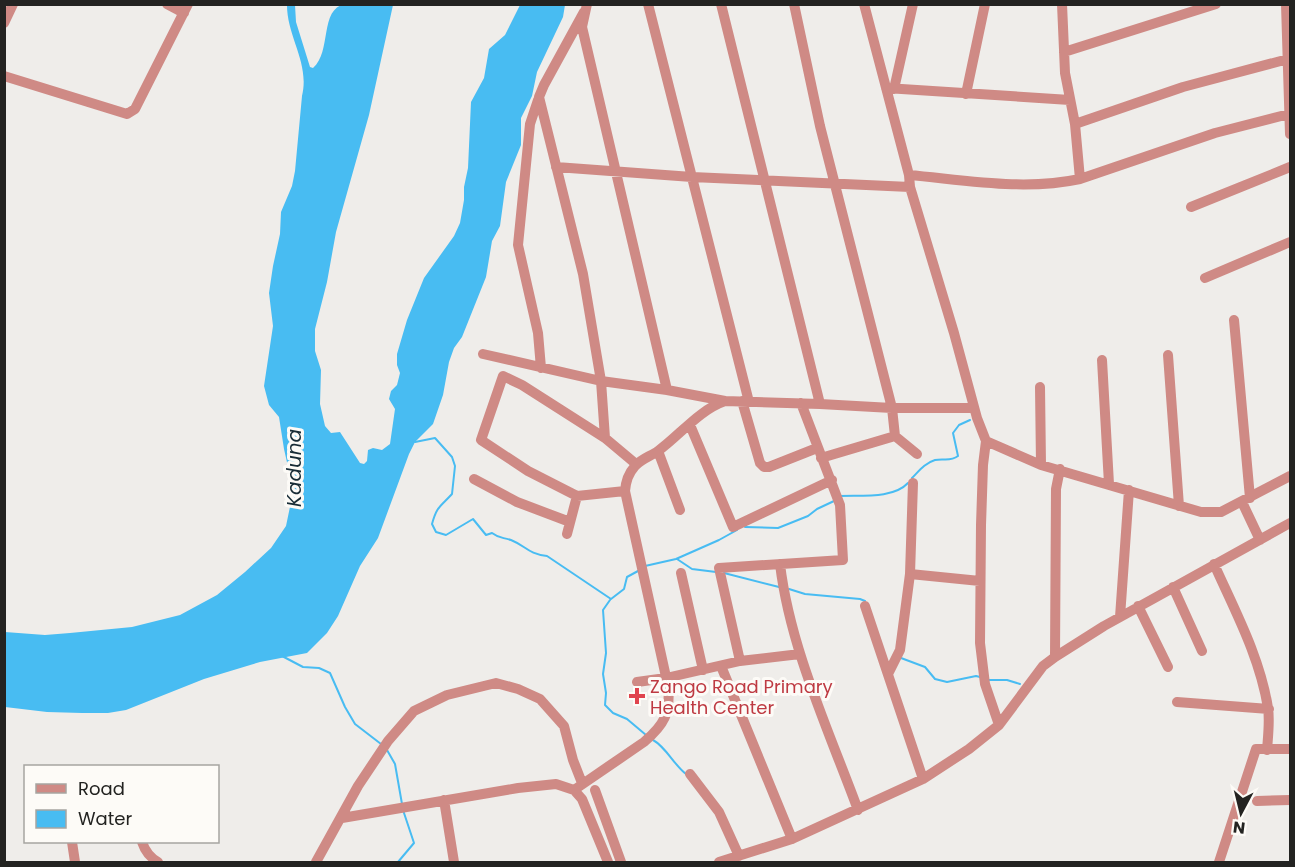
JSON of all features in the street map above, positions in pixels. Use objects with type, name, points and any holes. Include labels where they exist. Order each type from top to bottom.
[{"type":"street","points":[[4,23],[13,4]]},
{"type":"street","points":[[4,76],[130,114],[135,109],[186,9],[167,4]]},
{"type":"street","points":[[648,4],[760,463],[764,467],[769,467],[895,436]]},
{"type":"street","points":[[721,4],[820,404]]},
{"type":"street","points":[[794,4],[835,183],[892,408],[895,436],[917,454]]},
{"type":"street","points":[[864,4],[890,88],[909,181],[974,408],[986,441],[983,465],[980,643],[983,674],[999,725]]},
{"type":"street","points":[[890,88],[914,4]]},
{"type":"street","points":[[966,94],[985,4]]},
{"type":"street","points":[[1062,4],[1064,51],[1075,124],[1080,179]]},
{"type":"street","points":[[1064,51],[1216,4]]},
{"type":"street","points":[[1286,4],[1290,134]]},
{"type":"street","points":[[541,368],[537,333],[518,244],[530,124],[544,85],[585,8]]},
{"type":"street","points":[[585,8],[582,27],[667,390]]},
{"type":"street","points":[[1075,124],[1183,87],[1288,59]]},
{"type":"street","points":[[890,88],[1070,100]]},
{"type":"street","points":[[539,97],[582,274],[601,381],[605,438]]},
{"type":"street","points":[[556,167],[692,177],[835,183],[909,181],[1034,185],[1080,179],[1215,133],[1289,114]]},
{"type":"street","points":[[1191,207],[1290,167]]},
{"type":"street","points":[[1205,278],[1290,242]]},
{"type":"street","points":[[1234,320],[1246,500],[1260,540]]},
{"type":"street","points":[[483,354],[601,381],[725,401],[892,408],[974,408]]},
{"type":"street","points":[[1168,355],[1179,506]]},
{"type":"street","points":[[1102,360],[1109,484]]},
{"type":"street","points":[[625,491],[577,496],[528,471],[481,440],[503,376],[522,385],[605,438],[636,464]]},
{"type":"street","points":[[1040,387],[1041,465]]},
{"type":"street","points":[[342,818],[518,788],[556,784],[578,786],[648,739],[668,715],[670,698],[646,578],[625,491],[626,478],[636,464],[658,451],[706,411],[725,401]]},
{"type":"street","points":[[740,661],[719,568],[843,560],[840,505],[801,403]]},
{"type":"street","points":[[690,425],[733,527],[832,480]]},
{"type":"street","points":[[986,441],[1041,465],[1201,512],[1221,512],[1290,476]]},
{"type":"street","points":[[658,451],[680,510]]},
{"type":"street","points":[[1055,657],[1056,489],[1060,469]]},
{"type":"street","points":[[474,479],[517,501],[570,522]]},
{"type":"street","points":[[888,674],[900,650],[910,574],[913,483]]},
{"type":"street","points":[[1120,617],[1129,490]]},
{"type":"street","points":[[567,534],[577,496]]},
{"type":"street","points":[[690,774],[719,812],[730,860],[792,839],[923,779],[969,749],[999,725],[1043,666],[1055,657],[1138,606],[1290,523]]},
{"type":"street","points":[[780,564],[783,593],[800,654],[858,810]]},
{"type":"street","points":[[1214,564],[1245,630],[1258,668],[1269,709],[1267,750]]},
{"type":"street","points":[[681,573],[703,670]]},
{"type":"street","points":[[910,574],[980,581]]},
{"type":"street","points":[[1173,587],[1202,651]]},
{"type":"street","points":[[865,606],[923,779]]},
{"type":"street","points":[[1138,606],[1168,667]]},
{"type":"street","points":[[637,682],[666,678],[740,661],[800,654]]},
{"type":"street","points":[[721,666],[792,839]]},
{"type":"street","points":[[316,862],[376,757],[414,711],[447,695],[496,683],[518,689],[540,699],[564,726],[582,799],[608,862]]},
{"type":"street","points":[[1177,702],[1269,709]]},
{"type":"street","points":[[1219,862],[1256,749],[1290,749]]},
{"type":"street","points":[[595,790],[621,862]]},
{"type":"street","points":[[444,800],[454,862]]},
{"type":"street","points":[[1257,801],[1290,800]]},
{"type":"street","points":[[72,843],[75,862]]},
{"type":"street","points":[[142,843],[152,859],[158,862]]},
{"type":"water","name":"Kaduna","points":[[351,3],[393,5],[369,115],[336,232],[315,329],[315,351],[321,370],[320,404],[325,426],[331,433],[340,432],[360,463],[364,464],[367,461],[368,450],[373,448],[382,450],[390,444],[395,409],[389,399],[391,391],[397,385],[400,373],[397,354],[407,320],[424,278],[454,236],[460,223],[468,168],[471,102],[484,78],[489,49],[505,35],[520,5],[565,5],[563,17],[537,72],[532,96],[521,118],[521,145],[506,182],[500,226],[492,241],[486,277],[462,337],[454,348],[443,395],[433,424],[415,442],[409,454],[378,538],[360,566],[338,616],[327,633],[307,653],[260,662],[204,679],[126,710],[82,713],[5,707],[5,632],[45,635],[132,627],[180,615],[217,595],[245,572],[271,548],[286,526],[291,502],[291,480],[279,417],[269,405],[264,386],[273,326],[269,293],[280,234],[281,212],[292,186],[295,171],[304,84],[301,61],[290,28],[287,5],[295,5],[296,22],[310,67],[313,68],[322,52],[328,22],[337,8]]},
{"type":"waterway","points":[[912,478],[931,461],[952,459],[958,456],[953,433],[959,425],[970,420]]},
{"type":"waterway","points":[[413,440],[415,442],[435,438],[452,457],[455,466],[452,494],[437,510],[432,524],[436,532],[446,535],[473,519],[486,535],[492,533],[516,542],[535,554],[547,556],[611,599],[624,589],[627,577],[638,571]]},
{"type":"waterway","points":[[840,496],[885,494],[894,492],[908,483]]},
{"type":"waterway","points":[[745,527],[778,528],[808,516],[834,501]]},
{"type":"waterway","points":[[645,566],[676,559],[737,530]]},
{"type":"waterway","points":[[677,559],[692,569],[716,572]]},
{"type":"waterway","points":[[724,573],[779,587]]},
{"type":"waterway","points":[[789,589],[805,594],[865,601]]},
{"type":"waterway","points":[[610,600],[603,610],[606,653],[603,674],[605,705],[646,735]]},
{"type":"waterway","points":[[282,656],[303,667],[319,668],[330,673],[355,724],[381,744]]},
{"type":"waterway","points":[[901,658],[925,667],[935,679],[947,682],[980,677]]},
{"type":"waterway","points":[[988,680],[1007,680],[1020,684]]},
{"type":"waterway","points":[[653,740],[686,774]]},
{"type":"waterway","points":[[387,750],[395,764],[402,804]]},
{"type":"waterway","points":[[398,862],[414,843],[403,810]]},
{"type":"place","name":"Zango Road Primary Health Center","points":[[637,696]]}]
